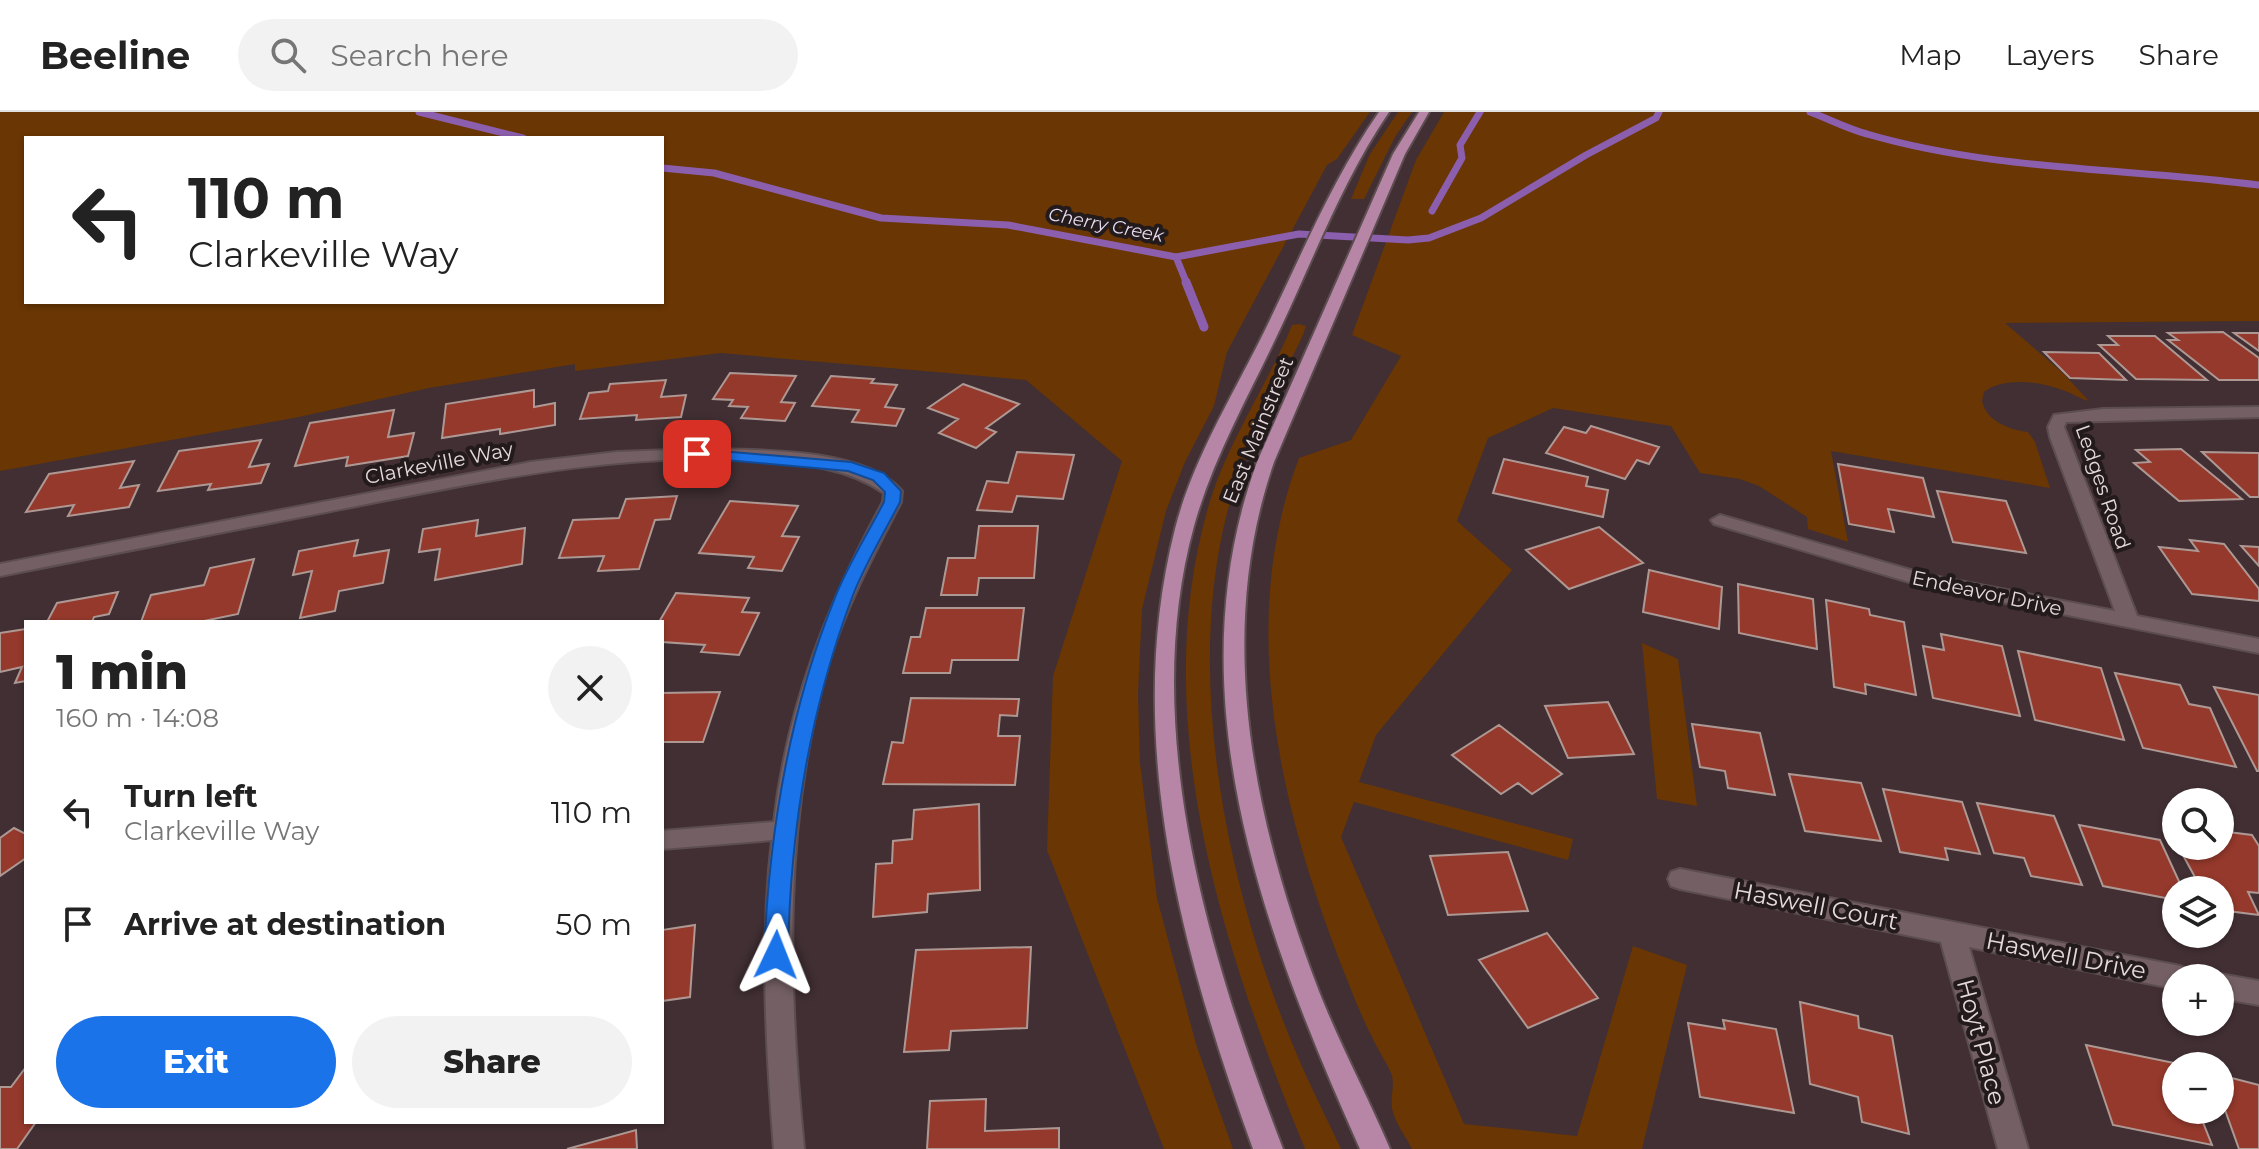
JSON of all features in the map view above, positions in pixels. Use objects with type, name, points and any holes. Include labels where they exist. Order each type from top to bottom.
[{"type":"main road","name":"East Mainstreet","points":[[1268,1149],[1233,1057],[1195,925],[1178,837],[1166,719],[1165,666],[1169,613],[1184,529],[1207,466],[1364,141],[1384,112]]},
{"type":"main road","name":"East Mainstreet","points":[[1375,1149],[1340,1076],[1307,994],[1255,835],[1238,737],[1235,698],[1236,588],[1253,495],[1404,142],[1424,112]]},
{"type":"street","name":"Ledges Road","points":[[2129,621],[2058,437],[2056,427],[2060,418],[2103,414],[2259,412]]},
{"type":"street","name":"Clarkeville Way","points":[[0,570],[589,459],[697,454],[851,466],[887,483],[893,491],[892,502],[845,594],[813,686],[794,766],[785,830]]},
{"type":"street","name":"Endeavor Drive","points":[[1720,520],[1926,581],[2259,646]]},
{"type":"street","points":[[664,840],[785,830],[776,955],[779,1050],[789,1149]]},
{"type":"street","name":"Haswell Court","points":[[1680,879],[1952,934]]},
{"type":"street","name":"Haswell Drive","points":[[1952,934],[2162,975]]},
{"type":"street","name":"Hoyt Place","points":[[1952,934],[2013,1149]]},
{"type":"street","points":[[2234,989],[2259,993]]},
{"type":"shaded area","points":[[0,112],[1370,112],[1337,159],[1327,165],[1227,352],[1214,406],[1185,462],[1166,511],[1142,609],[1138,694],[1140,763],[1157,898],[1196,1044],[1233,1149],[1164,1149],[1047,850],[1053,676],[1122,461],[1026,380],[721,353],[575,371],[575,364],[429,388],[299,417],[0,471]]},
{"type":"shaded area","points":[[1398,112],[1412,112],[1395,137],[1364,199],[1351,199],[1370,154]]},
{"type":"shaded area","points":[[1444,112],[2259,112],[2259,321],[2005,323],[2064,374],[2089,401],[2056,388],[2024,382],[2002,384],[1984,392],[1982,401],[1988,414],[2007,427],[2028,432],[2035,442],[2050,488],[1831,451],[1848,542],[1808,529],[1807,517],[1759,486],[1740,479],[1700,473],[1671,426],[1553,408],[1488,438],[1457,521],[1512,570],[1376,735],[1359,782],[1573,839],[1568,860],[1354,802],[1341,837],[1464,1124],[1577,1136],[1633,946],[1687,965],[1642,1149],[1412,1149],[1393,1112],[1390,1072],[1361,1013],[1325,920],[1287,790],[1275,723],[1269,656],[1270,589],[1280,523],[1299,458],[1351,440],[1401,356],[1352,335],[1416,160]]},
{"type":"shaded area","points":[[1292,325],[1306,326],[1303,335],[1251,444],[1227,513],[1215,578],[1210,646],[1212,716],[1220,786],[1250,923],[1295,1050],[1341,1149],[1305,1149],[1275,1073],[1246,994],[1222,913],[1202,831],[1190,748],[1186,665],[1192,583],[1210,501],[1227,456]]},
{"type":"shaded area","points":[[1642,643],[1678,659],[1697,806],[1657,799]]},
{"type":"building","points":[[2223,332],[2259,358],[2259,380],[2219,380],[2168,340],[2178,340],[2168,333]]},
{"type":"building","points":[[2234,333],[2259,333],[2259,351]]},
{"type":"building","points":[[2108,336],[2155,336],[2207,380],[2136,379],[2099,345],[2118,345]]},
{"type":"building","points":[[2044,352],[2099,353],[2126,380],[2070,378]]},
{"type":"building","points":[[730,373],[796,376],[781,402],[795,403],[785,421],[741,418],[748,407],[729,406],[733,400],[713,399]]},
{"type":"building","points":[[831,376],[874,379],[871,383],[897,385],[885,407],[904,409],[896,426],[852,422],[859,410],[812,406]]},
{"type":"building","points":[[666,380],[661,397],[686,395],[681,417],[636,420],[637,415],[580,419],[589,393],[608,391],[610,384]]},
{"type":"building","points":[[963,384],[1019,404],[986,428],[996,432],[976,448],[939,433],[958,419],[928,408]]},
{"type":"building","points":[[534,390],[534,407],[555,403],[555,425],[500,434],[500,429],[442,438],[446,404]]},
{"type":"building","points":[[394,410],[388,437],[414,433],[408,456],[346,466],[348,457],[295,466],[310,423]]},
{"type":"building","points":[[1591,426],[1659,447],[1649,464],[1637,460],[1625,479],[1546,453],[1564,427],[1586,433]]},
{"type":"building","points":[[261,440],[249,467],[269,464],[261,483],[208,490],[211,484],[158,491],[179,451]]},
{"type":"building","points":[[2181,449],[2242,499],[2179,501],[2134,463],[2150,462],[2136,450]]},
{"type":"building","points":[[1017,452],[1074,455],[1063,499],[1017,496],[1012,512],[977,510],[987,481],[1008,483]]},
{"type":"building","points":[[2202,452],[2259,453],[2259,497],[2250,497]]},
{"type":"building","points":[[1504,459],[1588,477],[1586,486],[1608,490],[1603,517],[1493,493]]},
{"type":"building","points":[[134,461],[120,488],[139,485],[129,507],[68,516],[74,505],[26,512],[49,474]]},
{"type":"building","points":[[1838,464],[1923,478],[1934,517],[1888,509],[1894,532],[1849,524]]},
{"type":"building","points":[[1937,491],[2006,501],[2026,553],[1953,542]]},
{"type":"building","points":[[677,496],[670,519],[655,520],[639,569],[598,571],[604,556],[559,558],[573,520],[619,518],[626,499]]},
{"type":"building","points":[[730,501],[798,506],[782,536],[799,537],[782,571],[748,568],[754,557],[699,553]]},
{"type":"building","points":[[478,520],[476,536],[525,528],[522,564],[435,580],[440,549],[419,552],[423,529]]},
{"type":"building","points":[[979,526],[1038,526],[1034,578],[979,578],[977,595],[941,595],[948,558],[975,558]]},
{"type":"building","points":[[1599,527],[1643,563],[1569,589],[1526,550]]},
{"type":"building","points":[[358,540],[354,556],[389,550],[383,583],[339,591],[335,611],[300,618],[312,571],[293,575],[299,551]]},
{"type":"building","points":[[2190,540],[2224,544],[2259,589],[2259,601],[2192,594],[2159,547],[2198,551]]},
{"type":"building","points":[[2241,546],[2259,547],[2259,566]]},
{"type":"building","points":[[254,559],[238,614],[209,620],[142,620],[151,595],[204,585],[210,568]]},
{"type":"building","points":[[1649,570],[1722,587],[1719,629],[1643,612]]},
{"type":"building","points":[[1738,584],[1813,599],[1817,649],[1739,633]]},
{"type":"building","points":[[118,592],[109,614],[93,620],[48,620],[57,603]]},
{"type":"building","points":[[676,593],[749,598],[742,612],[759,613],[739,655],[701,652],[705,645],[664,642],[664,620],[660,620]]},
{"type":"building","points":[[1826,600],[1869,609],[1870,615],[1904,622],[1916,695],[1865,684],[1866,694],[1834,687]]},
{"type":"building","points":[[926,608],[1024,608],[1018,660],[952,660],[950,673],[903,673],[911,637],[920,637]]},
{"type":"building","points":[[24,629],[24,681],[15,683],[22,667],[0,672],[0,633]]},
{"type":"building","points":[[1941,634],[2002,646],[2020,716],[1933,698],[1923,646],[1944,650]]},
{"type":"building","points":[[2018,651],[2101,668],[2124,740],[2035,720]]},
{"type":"building","points":[[2115,673],[2180,685],[2189,704],[2210,708],[2236,767],[2143,748]]},
{"type":"building","points":[[2214,687],[2259,695],[2259,771],[2257,771]]},
{"type":"building","points":[[720,692],[703,742],[664,742],[664,693]]},
{"type":"building","points":[[911,698],[1019,699],[1017,716],[1000,715],[998,736],[1020,736],[1015,785],[883,784],[892,742],[903,743]]},
{"type":"building","points":[[1608,702],[1634,754],[1568,758],[1545,706]]},
{"type":"building","points":[[1692,724],[1760,733],[1775,795],[1728,788],[1725,771],[1700,767]]},
{"type":"building","points":[[1499,725],[1562,774],[1532,794],[1518,783],[1501,794],[1452,755]]},
{"type":"building","points":[[1789,774],[1861,783],[1881,841],[1805,831]]},
{"type":"building","points":[[1883,789],[1962,802],[1980,854],[1945,848],[1948,860],[1900,852]]},
{"type":"building","points":[[1977,803],[2054,816],[2082,885],[2031,876],[2024,858],[1994,853]]},
{"type":"building","points":[[979,804],[980,890],[928,894],[927,912],[873,917],[876,864],[892,863],[893,841],[912,839],[914,810]]},
{"type":"building","points":[[2079,825],[2160,840],[2162,860],[2169,860],[2177,876],[2162,876],[2162,897],[2103,886]]},
{"type":"building","points":[[14,828],[24,833],[24,859],[0,876],[0,838]]},
{"type":"building","points":[[2234,833],[2252,835],[2259,846],[2259,893],[2248,892],[2259,915],[2234,912],[2234,876],[2194,876],[2186,860],[2234,860]]},
{"type":"building","points":[[1508,852],[1528,911],[1448,915],[1430,856]]},
{"type":"building","points":[[695,925],[690,997],[664,1001],[664,930]]},
{"type":"building","points":[[1547,933],[1598,998],[1528,1028],[1479,960]]},
{"type":"building","points":[[1031,947],[1027,1028],[951,1031],[949,1050],[904,1052],[916,950]]},
{"type":"building","points":[[1800,1002],[1858,1016],[1859,1028],[1892,1036],[1909,1134],[1862,1122],[1858,1097],[1810,1084]]},
{"type":"building","points":[[1723,1020],[1776,1029],[1794,1113],[1700,1097],[1688,1023],[1725,1029]]},
{"type":"building","points":[[2086,1045],[2162,1061],[2162,1124],[2204,1124],[2212,1145],[2113,1125]]},
{"type":"building","points":[[24,1070],[24,1124],[35,1124],[17,1149],[0,1149],[0,1087],[11,1087]]},
{"type":"building","points":[[2234,1079],[2259,1085],[2259,1149],[2239,1149],[2230,1124],[2234,1124]]},
{"type":"building","points":[[986,1099],[985,1131],[1059,1128],[1059,1149],[927,1149],[930,1101]]},
{"type":"building","points":[[636,1130],[637,1149],[567,1149]]},
{"type":"waterway","name":"Cherry Creek","points":[[419,112],[515,136]]},
{"type":"waterway","points":[[1432,211],[1462,158],[1460,145],[1480,112]]},
{"type":"waterway","name":"Cherry Creek","points":[[1176,257],[1299,234],[1408,240],[1429,238],[1481,218],[1586,155],[1656,118],[1659,112]]},
{"type":"waterway","points":[[1810,112],[1867,134],[1964,155],[2259,185]]},
{"type":"waterway","name":"Cherry Creek","points":[[664,168],[714,173],[881,218],[1008,225],[1176,257]]},
{"type":"waterway","points":[[1176,257],[1187,284]]},
{"type":"waterway","points":[[1186,282],[1204,327]]},
{"type":"route","points":[[697,454],[851,466],[878,477],[893,491],[892,502],[835,619],[806,713],[789,798],[778,898],[776,955]]}]
